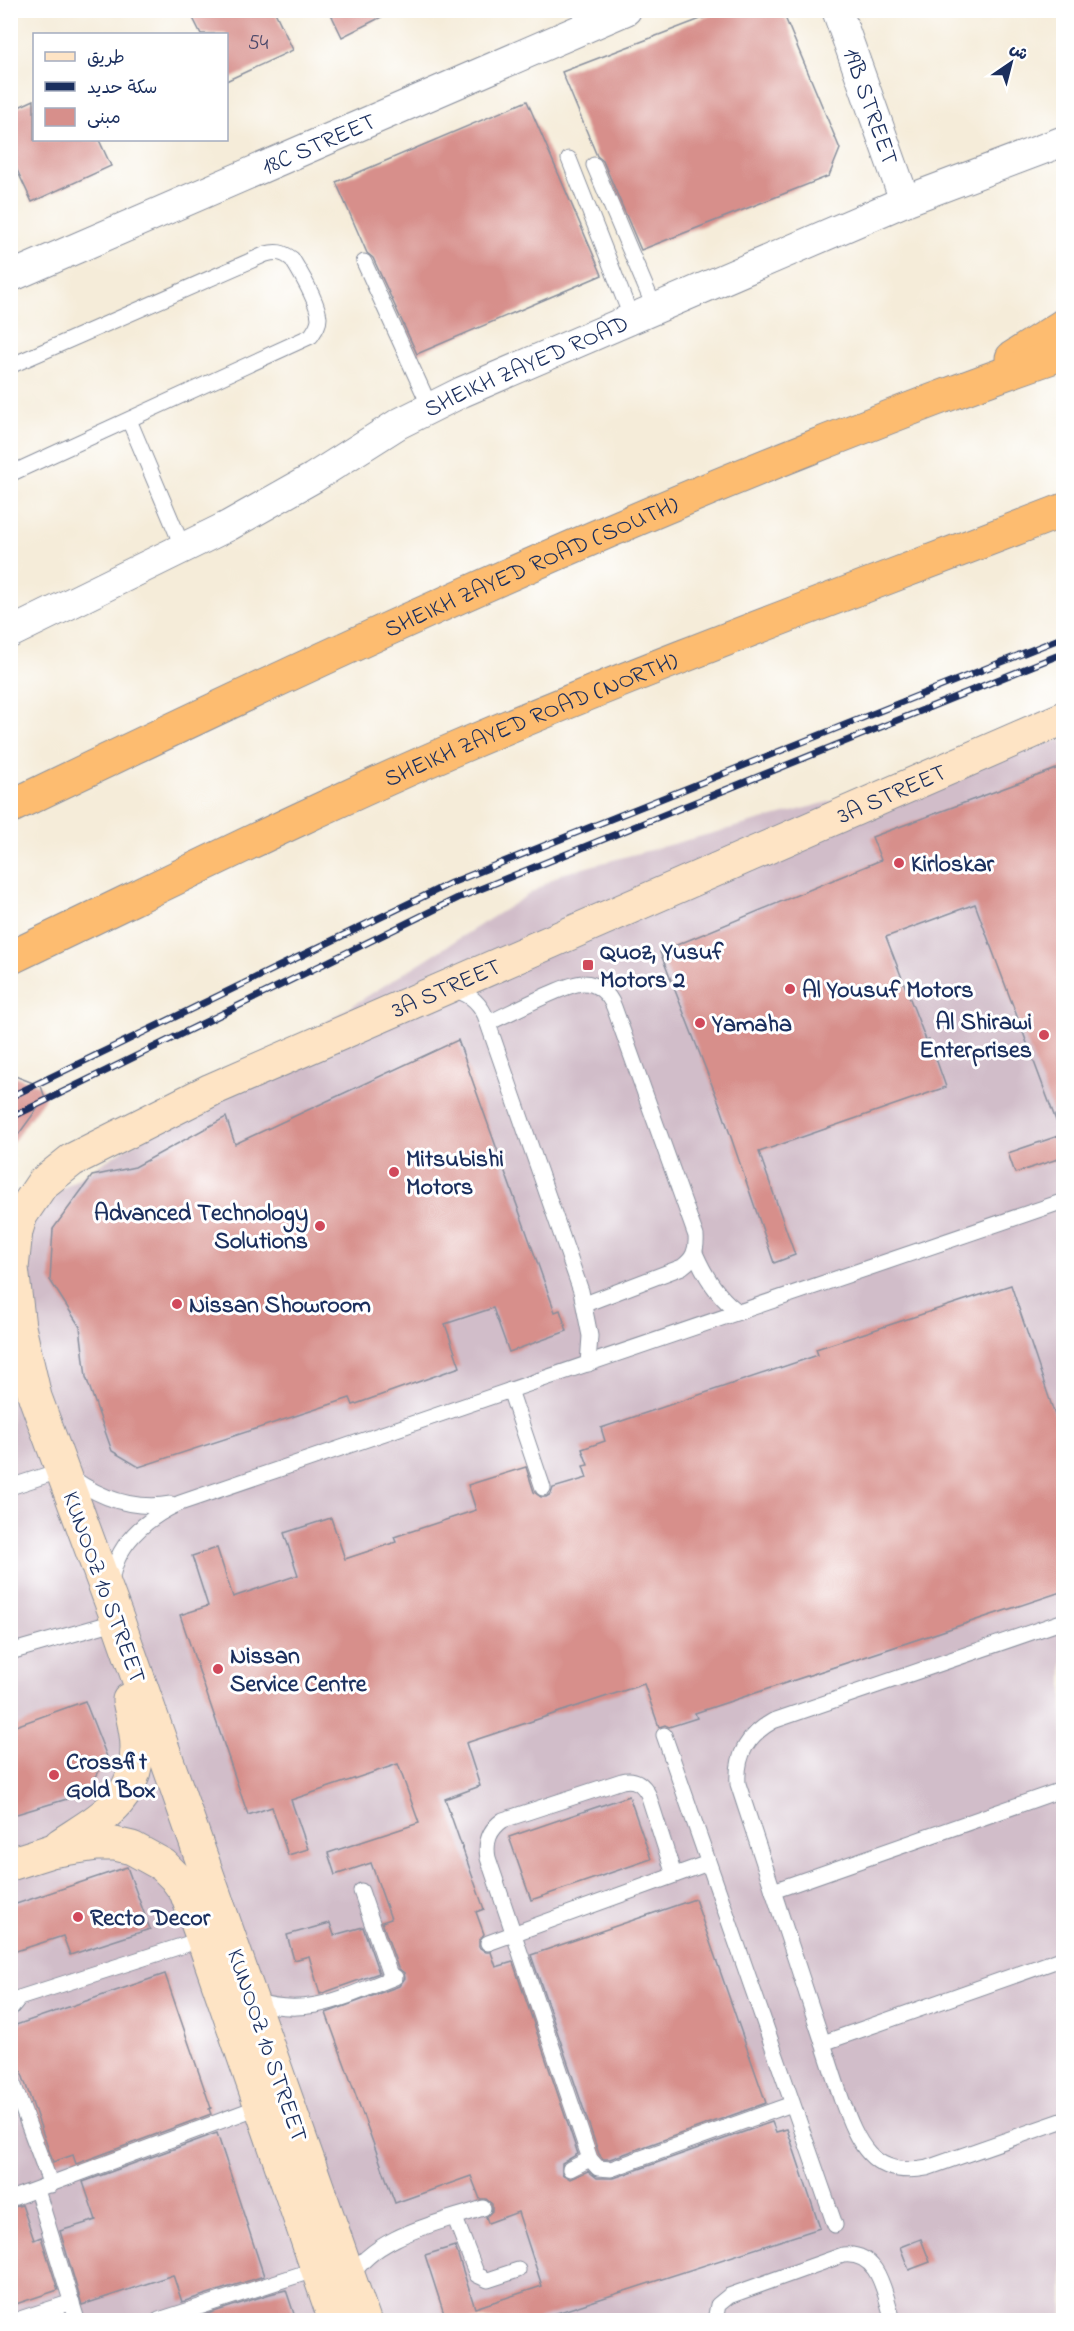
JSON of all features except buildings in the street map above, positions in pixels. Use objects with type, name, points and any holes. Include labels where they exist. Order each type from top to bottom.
[{"type":"highway","points":[[976,382],[1064,325]]},
{"type":"highway","name":"SHEIKH ZAYED ROAD (SOUTH)","points":[[10,807],[255,690],[570,548],[740,476],[976,382],[1064,353]]},
{"type":"highway","name":"SHEIKH ZAYED ROAD (NORTH)","points":[[10,958],[350,796],[468,744],[596,691],[1064,510]]},
{"type":"street","name":"18C STREET","points":[[10,277],[626,10]]},
{"type":"street","name":"19B STREET","points":[[837,10],[905,201]]},
{"type":"street","name":"SHEIKH ZAYED ROAD","points":[[10,633],[271,503],[362,446],[430,408],[905,201],[1064,141]]},
{"type":"street","name":"3A STREET","points":[[35,1397],[19,1327],[12,1257],[16,1231],[21,1215],[42,1184],[72,1160],[212,1090],[1055,726]]},
{"type":"street","points":[[10,1358],[35,1397]]},
{"type":"street","name":"KUNOOZ 10 STREET","points":[[35,1397],[253,2001],[364,2320]]},
{"type":"street","points":[[10,1864],[51,1851],[96,1823],[121,1798],[129,1782],[137,1747],[117,1621]]},
{"type":"street","name":"KUNOOZ 10 STREET","points":[[51,1851],[115,1844],[132,1848],[163,1865],[176,1877],[186,1892],[335,2320]]},
{"type":"lane","points":[[569,159],[644,314]]},
{"type":"lane","points":[[594,165],[644,314]]},
{"type":"lane","points":[[10,366],[275,252],[284,253],[292,258],[317,310],[319,319],[317,328],[311,336],[10,474]]},
{"type":"lane","points":[[364,262],[430,408]]},
{"type":"lane","points":[[129,420],[183,548]]},
{"type":"lane","points":[[488,1023],[575,984],[583,983],[599,987],[611,999],[696,1236],[695,1253],[682,1267],[585,1304]]},
{"type":"lane","points":[[445,988],[471,996],[480,1005],[488,1023],[585,1304],[590,1336],[588,1364]]},
{"type":"lane","points":[[10,1652],[117,1621],[111,1579],[119,1556],[131,1536],[145,1522],[180,1503],[1064,1201]]},
{"type":"lane","points":[[695,1253],[705,1274],[719,1294],[739,1312]]},
{"type":"lane","points":[[510,1390],[543,1488]]},
{"type":"lane","points":[[10,1487],[62,1470],[88,1490],[120,1502],[150,1506],[180,1503]]},
{"type":"lane","points":[[1064,1621],[773,1721],[752,1736],[740,1758],[737,1771],[738,1784],[854,2134],[868,2155],[890,2167],[902,2170],[927,2168],[1064,2120]]},
{"type":"lane","points":[[664,1735],[835,2225]]},
{"type":"lane","points":[[674,1875],[648,1794],[641,1784],[635,1781],[622,1781],[503,1821],[488,1837],[487,1851],[512,1933],[590,2159],[598,2168],[611,2169],[792,2104]]},
{"type":"lane","points":[[773,1891],[1064,1789]]},
{"type":"lane","points":[[488,1943],[708,1863]]},
{"type":"lane","points":[[253,2001],[290,2008],[322,2005],[393,1978],[361,1891]]},
{"type":"lane","points":[[13,2002],[203,1939]]},
{"type":"lane","points":[[823,2043],[1064,1958]]},
{"type":"lane","points":[[10,2075],[44,2188],[77,2320]]},
{"type":"lane","points":[[10,2199],[261,2106]]},
{"type":"lane","points":[[570,2169],[590,2159]]},
{"type":"lane","points":[[349,2281],[365,2258],[377,2248],[390,2241],[483,2208]]},
{"type":"lane","points":[[455,2218],[477,2275],[488,2280],[518,2270]]},
{"type":"lane","points":[[715,2320],[718,2305],[729,2296],[843,2255],[852,2254],[874,2265],[889,2319]]},
{"type":"lane","points":[[159,2320],[317,2269]]},
{"type":"lane","points":[[17,2320],[72,2302]]},
{"type":"shaded area","points":[[1063,739],[1063,2320],[11,2320],[11,1221],[561,874]]},
{"type":"railway","points":[[10,1097],[451,883],[1064,637]]},
{"type":"railway","points":[[10,1118],[458,898],[1064,653]]},
{"type":"place","name":"Kirloskar","points":[[899,863]]},
{"type":"place","name":"Quoz, Yusuf Motors 2","points":[[588,965]]},
{"type":"place","name":"Al Yousuf Motors","points":[[790,989]]},
{"type":"place","name":"Yamaha","points":[[700,1023]]},
{"type":"place","name":"Al Shirawi Enterprises","points":[[1044,1035]]},
{"type":"place","name":"Mitsubishi Motors","points":[[394,1172]]},
{"type":"place","name":"Advanced Technology Solutions","points":[[320,1226]]},
{"type":"place","name":"Nissan Showroom","points":[[177,1304]]},
{"type":"place","name":"Nissan Service Centre","points":[[218,1669]]},
{"type":"place","name":"Crossfit Gold Box","points":[[54,1775]]},
{"type":"place","name":"Recto Decor","points":[[78,1917]]}]
